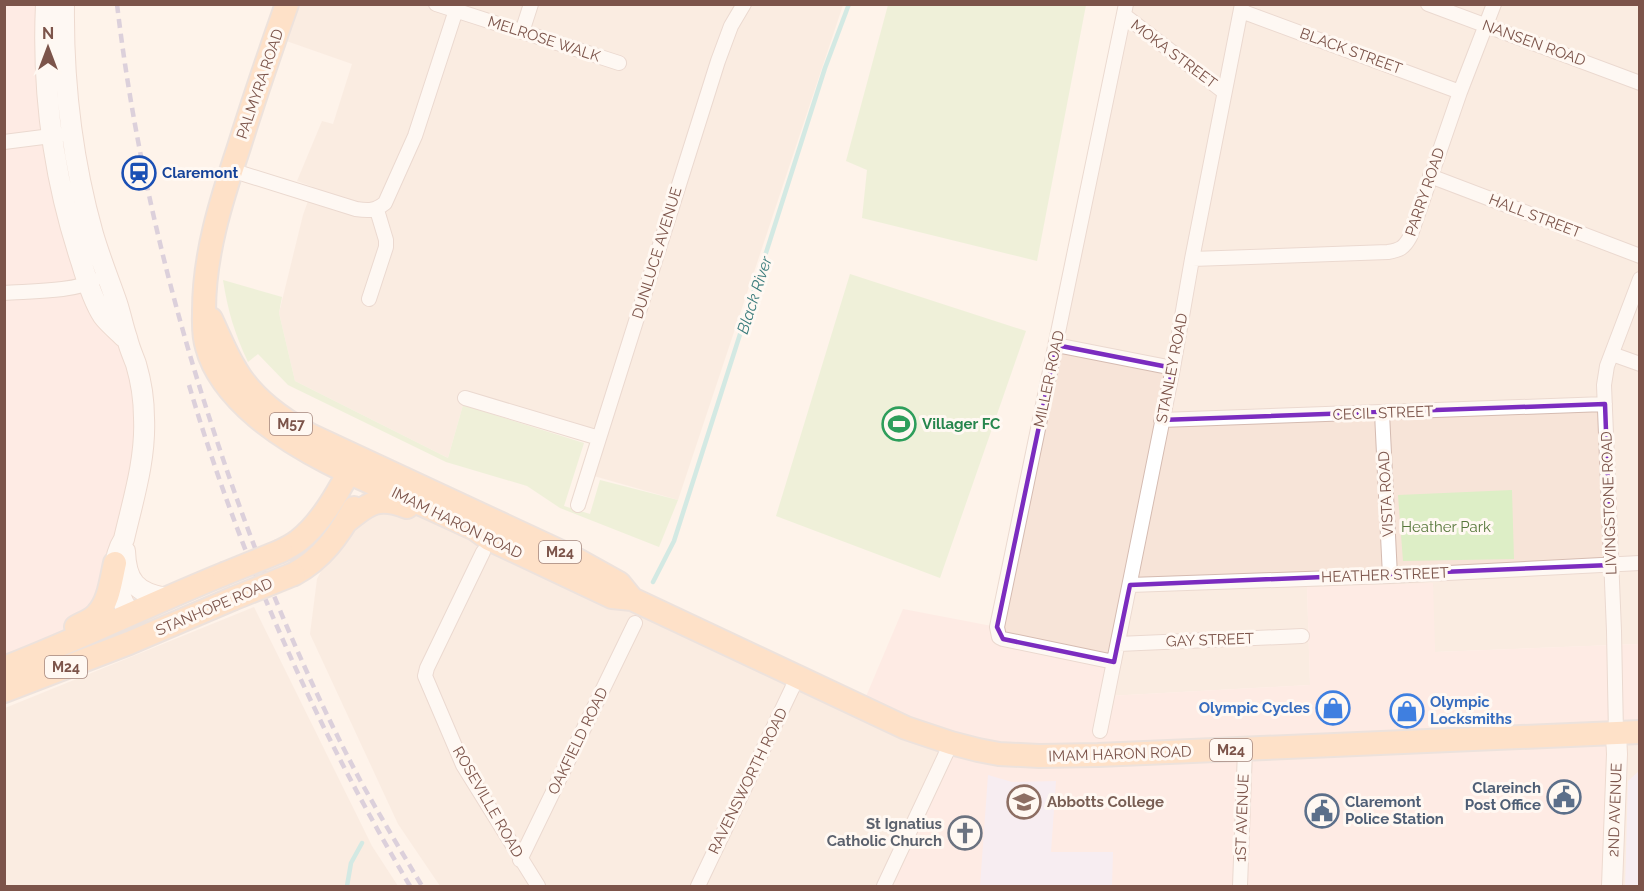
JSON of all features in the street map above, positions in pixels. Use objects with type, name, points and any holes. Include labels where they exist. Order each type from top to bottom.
[{"type":"main road","name":"PALMYRA ROAD","points":[[287,4],[257,89],[211,240],[204,281],[204,332],[207,348],[222,378],[234,394],[271,427],[328,463],[363,469]]},
{"type":"main road","name":"PALMYRA ROAD","points":[[204,304],[237,372],[260,399],[276,414],[363,469]]},
{"type":"main road","name":"STANHOPE ROAD","points":[[4,691],[129,643],[294,574],[308,566],[332,544],[347,521],[363,469]]},
{"type":"main road","name":"STANHOPE ROAD","points":[[4,668],[281,551],[298,541],[363,469]]},
{"type":"main road","name":"IMAM HARON ROAD","points":[[363,469],[475,529],[486,545],[612,597],[632,599],[906,728],[965,747],[999,754],[1039,756],[1245,750],[1640,732]]},
{"type":"main road","name":"IMAM HARON ROAD","points":[[363,469],[494,520],[574,558],[619,583],[632,599]]},
{"type":"main road","points":[[347,521],[369,504],[386,501],[404,506],[471,534],[486,545]]},
{"type":"main road","points":[[27,659],[61,634],[98,614],[106,599],[115,563]]},
{"type":"main road","points":[[130,614],[147,620],[157,619],[212,598],[229,600]]},
{"type":"street","points":[[64,4],[62,134],[59,175],[72,236],[88,284],[103,315],[127,340]]},
{"type":"street","name":"MELROSE WALK","points":[[436,4],[618,63]]},
{"type":"street","points":[[522,32],[531,4]]},
{"type":"street","name":"DUNLUCE AVENUE","points":[[578,505],[718,61],[731,26],[744,4]]},
{"type":"street","name":"NANSEN ROAD","points":[[1428,4],[1640,83]]},
{"type":"street","name":"PARRY ROAD","points":[[1192,259],[1398,250],[1406,245],[1494,4]]},
{"type":"street","points":[[44,8],[46,93],[62,134],[76,161],[82,193],[102,265],[118,306],[139,376],[142,395],[145,420],[141,464],[124,539],[127,571],[131,580],[145,592],[166,598]]},
{"type":"street","name":"STANLEY ROAD","points":[[1100,731],[1242,8]]},
{"type":"street","name":"BLACK STREET","points":[[1242,8],[1460,92]]},
{"type":"street","points":[[231,170],[356,209],[377,210],[385,203],[415,136],[456,10]]},
{"type":"street","name":"MOKA STREET","points":[[1125,10],[1224,92]]},
{"type":"street","name":"MILLER ROAD","points":[[1114,662],[1006,640],[999,637],[997,633],[1125,10]]},
{"type":"street","points":[[4,142],[62,134]]},
{"type":"street","name":"HALL STREET","points":[[1430,176],[1640,255]]},
{"type":"street","points":[[369,299],[387,247],[377,210]]},
{"type":"street","points":[[4,293],[62,289],[88,284],[97,278],[102,265]]},
{"type":"street","name":"LIVINGSTONE ROAD","points":[[1616,734],[1605,379],[1640,279]]},
{"type":"street","points":[[1056,345],[1173,368]]},
{"type":"street","points":[[1612,354],[1640,364]]},
{"type":"street","points":[[465,398],[599,438]]},
{"type":"street","name":"CECIL STREET","points":[[1161,420],[1605,404]]},
{"type":"street","name":"VISTA ROAD","points":[[1382,413],[1390,576]]},
{"type":"street","points":[[124,539],[118,549],[115,563],[118,591],[122,603],[130,614]]},
{"type":"street","name":"ROSEVILLE ROAD","points":[[486,545],[425,676],[463,765],[538,886]]},
{"type":"street","name":"HEATHER STREET","points":[[1130,585],[1390,576],[1640,563]]},
{"type":"street","name":"OAKFIELD ROAD","points":[[520,860],[635,623]]},
{"type":"street","name":"GAY STREET","points":[[1118,644],[1302,636]]},
{"type":"street","name":"RAVENSWORTH ROAD","points":[[698,886],[798,676]]},
{"type":"street","name":"2ND AVENUE","points":[[1612,886],[1616,734]]},
{"type":"street","points":[[884,886],[951,743]]},
{"type":"street","name":"1ST AVENUE","points":[[1240,886],[1245,750]]},
{"type":"highlighted area","points":[[1056,345],[1173,368],[1161,420],[1605,404],[1611,565],[1130,585],[1114,662],[1003,639],[997,627]]},
{"type":"shaded area","points":[[5,5],[46,5],[47,93],[88,284],[127,340],[143,395],[124,539],[130,614],[5,668]]},
{"type":"shaded area","points":[[287,5],[843,5],[678,500],[587,474],[599,438],[465,398],[448,458],[295,381],[279,313],[303,215],[313,187],[297,181],[322,121],[333,124],[352,64],[275,37]]},
{"type":"shaded area","points":[[1126,5],[1639,5],[1639,644],[1435,652],[1307,587],[1310,685],[1108,696],[999,637]]},
{"type":"shaded area","points":[[376,466],[951,743],[884,886],[440,886],[398,824],[310,634],[317,579]]},
{"type":"shaded area","points":[[1433,583],[1435,652],[1639,644],[1639,732],[1616,734],[1612,886],[884,886],[951,743],[862,706],[903,609],[997,627],[997,633],[1114,662],[1108,696],[1310,685],[1307,587]]},
{"type":"shaded area","points":[[254,607],[372,846],[398,886],[5,886],[5,708]]},
{"type":"shaded area","points":[[1639,732],[1639,886],[1612,886],[1616,734]]},
{"type":"shaded area","points":[[1639,771],[1639,886],[1625,886],[1628,781]]},
{"type":"shaded area","points":[[988,775],[1012,782],[1056,781],[1051,852],[1113,852],[1112,886],[980,886]]},
{"type":"green space","points":[[888,5],[1086,5],[1037,261],[862,218],[867,170],[846,161]]},
{"type":"green space","name":"Villager FC","points":[[850,274],[1026,331],[940,578],[776,516]]},
{"type":"green space","points":[[223,280],[282,297],[279,313],[295,381],[448,458],[463,405],[584,443],[564,506],[590,514],[600,480],[678,500],[659,547],[560,508],[527,486],[446,462],[288,385],[258,354],[248,362],[232,321]]},
{"type":"green space","name":"Heather Park","points":[[1512,490],[1514,559],[1403,561],[1398,495]]},
{"type":"waterway","name":"Black River","points":[[653,582],[674,541],[825,68],[849,4]]},
{"type":"waterway","name":"Black River","points":[[347,886],[351,863],[362,843]]},
{"type":"railway","points":[[117,4],[134,118],[157,230],[202,395],[235,493],[283,618],[339,740],[422,886]]},
{"type":"railway","points":[[189,385],[232,515],[284,643],[344,766],[410,886]]},
{"type":"place","name":"Claremont","points":[[139,173]]},
{"type":"place","name":"Villager FC","points":[[899,424]]},
{"type":"place","name":"Olympic Cycles","points":[[1333,708]]},
{"type":"place","name":"Olympic Locksmiths","points":[[1407,711]]},
{"type":"place","name":"Clareinch Post Office","points":[[1564,797]]},
{"type":"place","name":"Abbotts College","points":[[1024,802]]},
{"type":"place","name":"Claremont Police Station","points":[[1322,811]]},
{"type":"place","name":"St Ignatius Catholic Church","points":[[965,833]]}]
